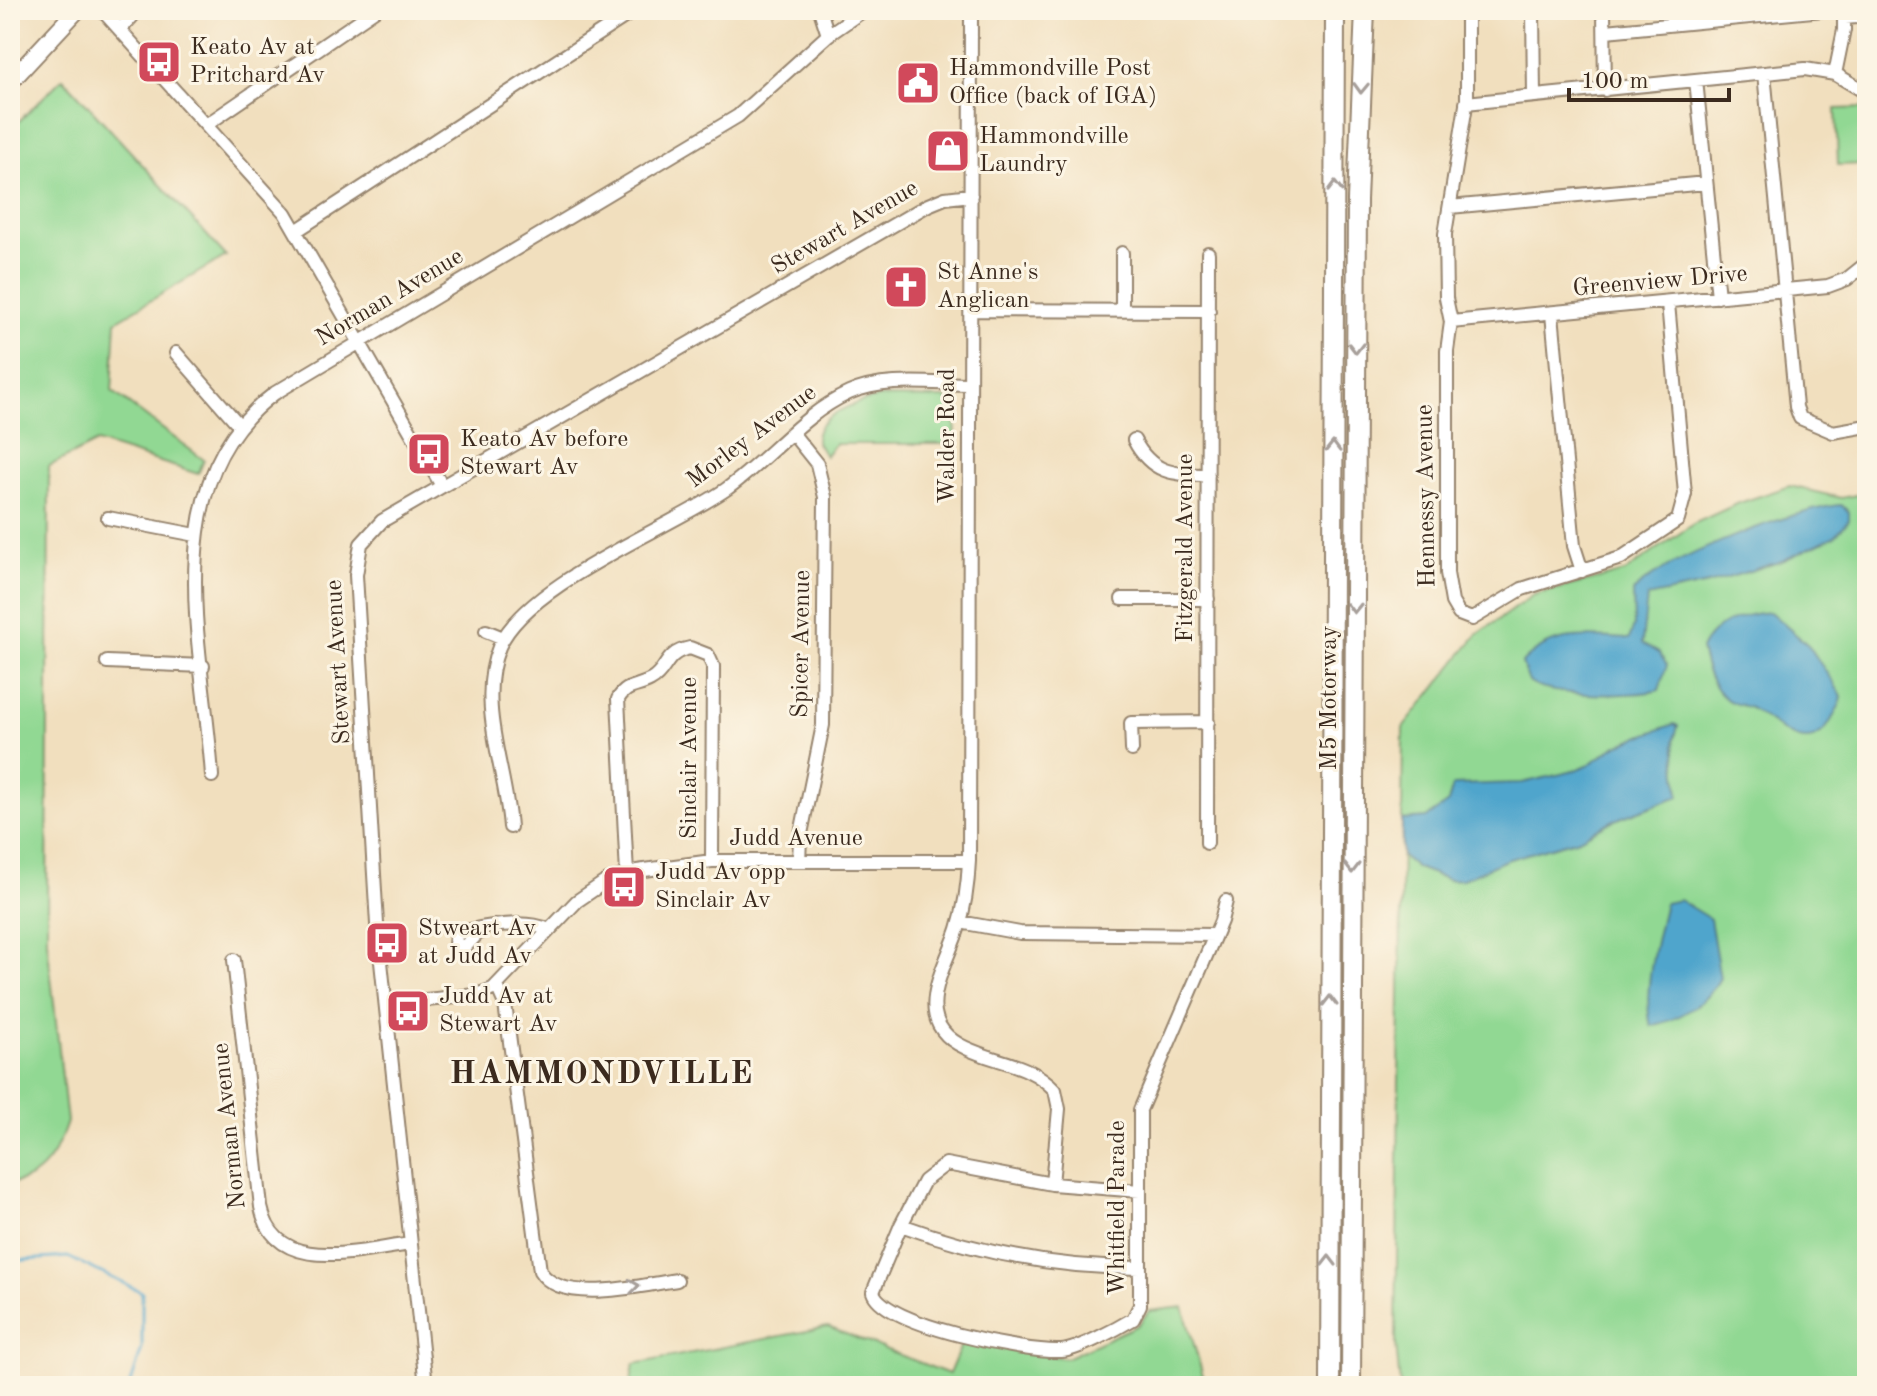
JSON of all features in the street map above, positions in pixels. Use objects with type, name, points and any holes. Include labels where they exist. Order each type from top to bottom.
[{"type":"highway","name":"M5 Motorway","points":[[1330,1386],[1335,10]]},
{"type":"highway","name":"M5 Motorway","points":[[1351,1386],[1357,216],[1365,10]]},
{"type":"main road","points":[[10,82],[77,10]]},
{"type":"street","points":[[102,10],[280,206],[442,486]]},
{"type":"street","points":[[120,30],[138,10]]},
{"type":"street","points":[[206,125],[375,10]]},
{"type":"street","points":[[296,231],[635,10]]},
{"type":"street","points":[[820,10],[828,35]]},
{"type":"street","name":"Norman Avenue","points":[[212,776],[196,589],[196,535],[207,485],[239,425],[275,393],[738,116],[828,35],[864,10]]},
{"type":"street","name":"Walder Road","points":[[971,10],[969,861],[960,922],[936,983],[937,1017],[946,1032],[962,1047],[1026,1068],[1055,1090],[1059,1109],[1052,1184]]},
{"type":"street","name":"Hennessy Avenue","points":[[1467,10],[1466,103],[1445,234],[1446,298],[1451,322],[1447,351],[1447,573],[1452,602],[1459,614],[1472,619],[1522,589],[1621,558],[1678,520],[1685,506],[1668,303]]},
{"type":"street","points":[[1533,10],[1534,96]]},
{"type":"street","points":[[1604,10],[1605,90]]},
{"type":"street","points":[[1606,31],[1823,10]]},
{"type":"street","points":[[1835,74],[1845,14],[1867,16]]},
{"type":"street","points":[[1466,103],[1805,69],[1835,74],[1867,93]]},
{"type":"street","points":[[1764,73],[1796,407],[1800,418],[1833,432],[1867,426]]},
{"type":"street","points":[[1696,80],[1718,297]]},
{"type":"street","points":[[1450,207],[1706,183]]},
{"type":"street","name":"Stewart Avenue","points":[[426,1386],[373,871],[356,559],[365,537],[376,526],[442,486],[928,205],[945,198],[971,195]]},
{"type":"street","points":[[1122,253],[1122,311]]},
{"type":"street","name":"Fitzgerald Avenue","points":[[1207,843],[1208,253]]},
{"type":"street","name":"Greenview Drive","points":[[1451,322],[1828,286],[1847,279],[1867,263]]},
{"type":"street","points":[[970,310],[1209,311]]},
{"type":"street","points":[[1552,314],[1574,546],[1582,571]]},
{"type":"street","points":[[176,353],[239,425]]},
{"type":"street","name":"Morley Avenue","points":[[510,827],[490,701],[493,668],[503,638],[538,599],[722,492],[832,403],[859,389],[891,385],[970,384]]},
{"type":"street","name":"Spicer Avenue","points":[[793,434],[817,464],[825,497],[823,725],[800,839],[799,861]]},
{"type":"street","points":[[1134,440],[1144,458],[1159,469],[1175,474],[1208,475]]},
{"type":"street","points":[[108,518],[196,535]]},
{"type":"street","points":[[1122,599],[1208,599]]},
{"type":"street","points":[[486,631],[503,638]]},
{"type":"street","name":"Sinclair Avenue","points":[[627,874],[618,699],[630,686],[655,678],[670,656],[690,648],[708,655],[713,666],[712,861]]},
{"type":"street","points":[[107,662],[203,666]]},
{"type":"street","points":[[1132,750],[1131,723],[1208,722]]},
{"type":"street","name":"Judd Avenue","points":[[497,986],[587,893],[627,874],[663,865],[712,861],[969,861]]},
{"type":"street","name":"Whitfield Parade","points":[[901,1225],[873,1292],[877,1300],[906,1317],[995,1342],[1065,1350],[1129,1322],[1139,1311],[1140,1110],[1215,935],[1226,901]]},
{"type":"street","points":[[960,922],[1020,933],[1215,935]]},
{"type":"street","points":[[482,929],[535,925],[549,930]]},
{"type":"street","name":"Norman Avenue","points":[[234,960],[261,1207],[268,1229],[284,1246],[304,1254],[411,1244]]},
{"type":"street","points":[[386,1004],[476,995],[497,986],[505,1004],[540,1271],[559,1286],[591,1290],[677,1280]]},
{"type":"street","points":[[1140,1191],[1052,1184],[946,1164],[924,1181],[901,1225],[965,1247],[1013,1259],[1075,1267],[1140,1268]]},
{"type":"green space","points":[[63,78],[226,256],[116,321],[112,391],[204,460],[198,474],[97,442],[49,466],[47,940],[67,1122],[59,1143],[40,1170],[31,1177],[10,1183],[10,130]]},
{"type":"green space","points":[[1864,108],[1866,164],[1838,165],[1836,109]]},
{"type":"green space","points":[[881,397],[945,398],[955,411],[956,444],[835,444],[825,456],[816,441],[823,423],[840,410]]},
{"type":"green space","points":[[1790,486],[1841,498],[1867,493],[1867,1386],[1400,1386],[1396,1344],[1403,728],[1477,635],[1533,595],[1625,572],[1693,524],[1739,503]]},
{"type":"green space","points":[[1183,1307],[1206,1386],[630,1386],[634,1364],[828,1327],[949,1374],[962,1343],[1066,1358],[1138,1325],[1149,1311]]},
{"type":"water","points":[[1841,505],[1849,512],[1849,520],[1835,536],[1782,561],[1708,584],[1647,597],[1642,643],[1659,653],[1667,665],[1659,690],[1631,694],[1572,693],[1553,691],[1529,682],[1522,663],[1546,645],[1572,638],[1629,639],[1634,626],[1633,592],[1647,579],[1699,551],[1763,525]]},
{"type":"water","points":[[1770,612],[1809,646],[1842,696],[1829,724],[1811,739],[1790,735],[1750,708],[1729,701],[1713,683],[1704,663],[1701,649],[1721,626],[1739,618]]},
{"type":"water","points":[[1674,724],[1678,726],[1674,740],[1679,796],[1612,821],[1579,839],[1506,860],[1463,879],[1449,880],[1417,868],[1402,856],[1402,820],[1426,818],[1448,803],[1453,785],[1522,783],[1570,772],[1590,764],[1617,745]]},
{"type":"water","points":[[1679,900],[1710,919],[1720,978],[1708,996],[1691,1010],[1651,1026],[1649,981],[1658,932],[1665,903]]},
{"type":"waterway","points":[[10,1261],[68,1257],[142,1292],[142,1348],[130,1386]]},
{"type":"place","name":"Keato Av at Pritchard Av","points":[[159,62]]},
{"type":"place","name":"Hammondville Post Office (back of IGA)","points":[[918,83]]},
{"type":"place","name":"Hammondville Laundry","points":[[948,151]]},
{"type":"place","name":"St Anne's Anglican","points":[[906,287]]},
{"type":"place","name":"Keato Av before Stewart Av","points":[[429,454]]},
{"type":"place","name":"Judd Av opp Sinclair Av","points":[[624,887]]},
{"type":"place","name":"Stweart Av at Judd Av","points":[[387,943]]},
{"type":"place","name":"Judd Av at Stewart Av","points":[[408,1011]]},
{"type":"district","name":"HAMMONDVILLE","points":[[602,1075]]}]
